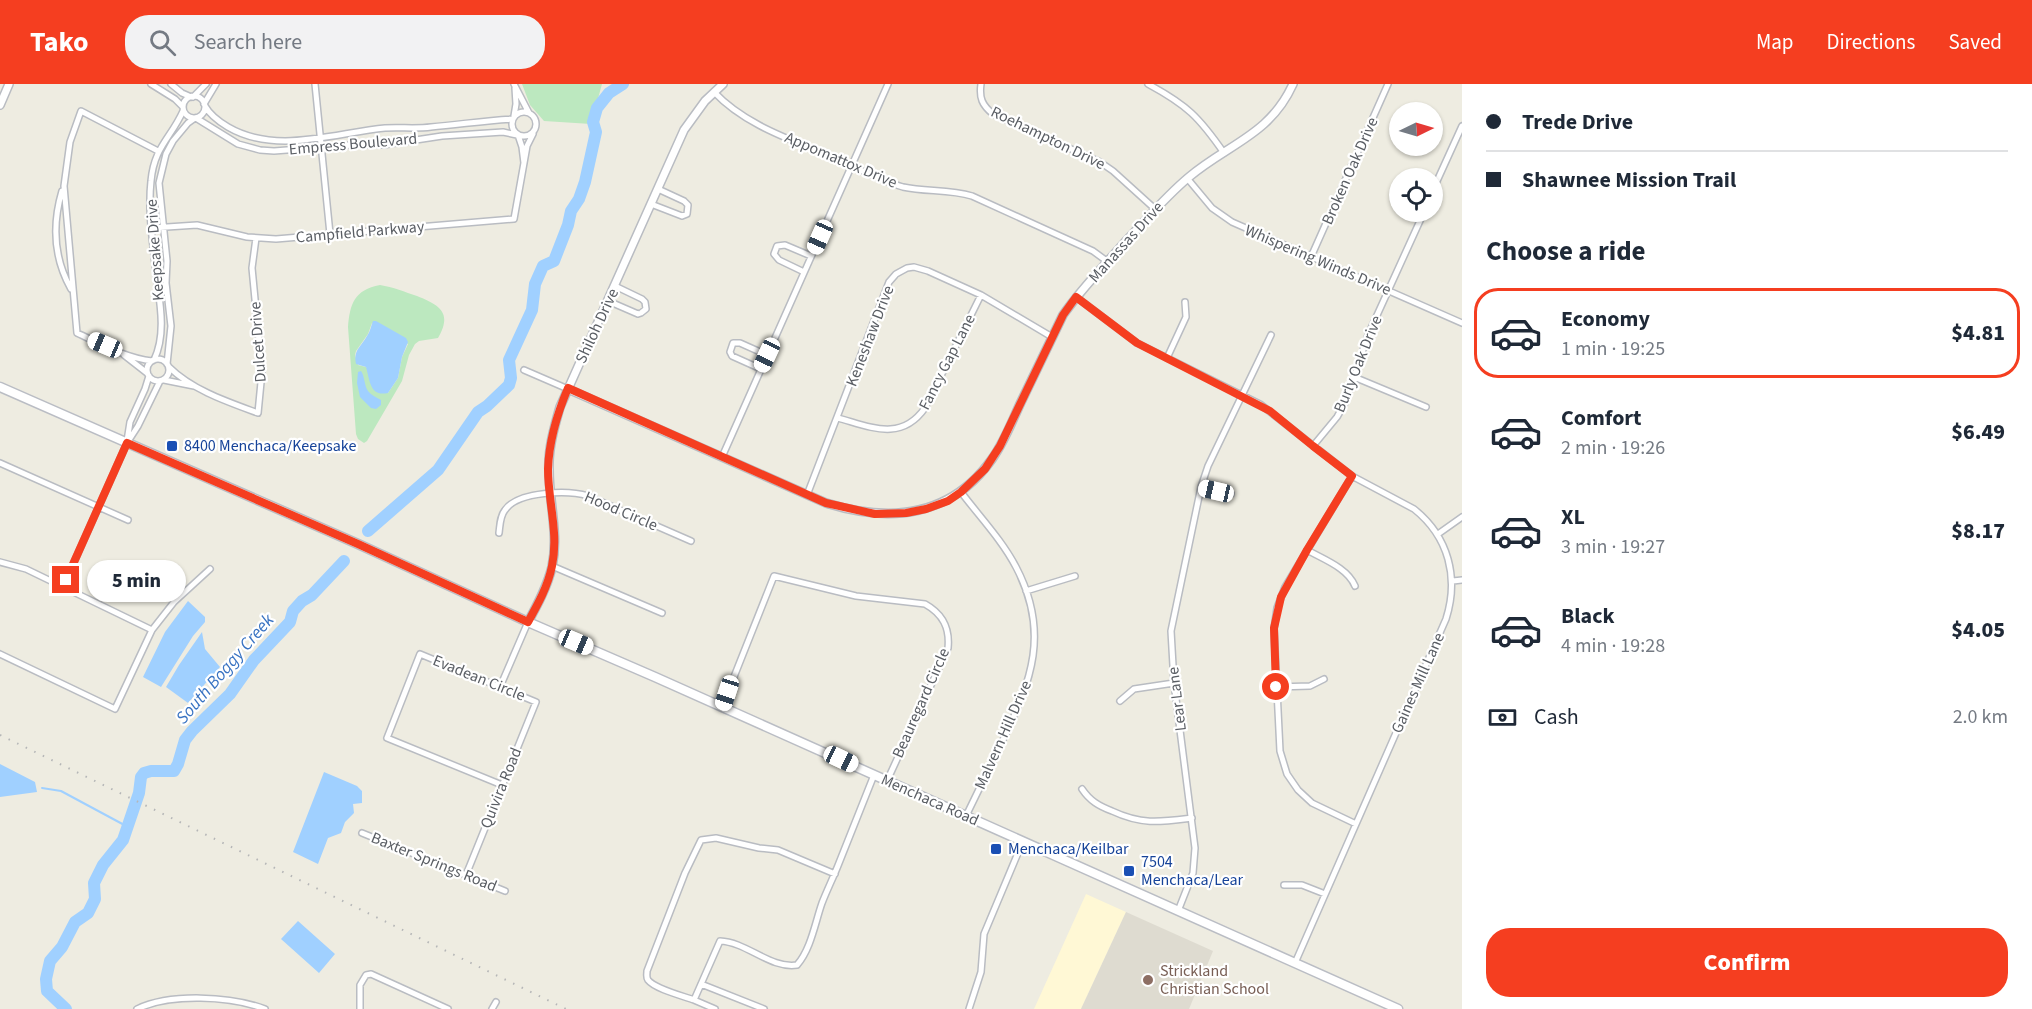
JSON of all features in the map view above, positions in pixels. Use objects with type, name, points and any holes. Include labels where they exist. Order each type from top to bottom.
[{"type":"main road","name":"Menchaca Road","points":[[0,387],[358,544],[528,622],[1398,1009]]},
{"type":"street","points":[[0,105],[9,84]]},
{"type":"street","points":[[151,84],[175,99],[188,117],[196,118],[204,113],[204,105],[216,84]]},
{"type":"street","points":[[171,84],[182,93],[198,97],[204,105]]},
{"type":"street","points":[[183,109],[185,100],[192,97],[206,84]]},
{"type":"street","points":[[315,84],[330,234]]},
{"type":"street","name":"Shiloh Drive","points":[[528,622],[542,596],[552,566],[555,525],[548,468],[552,437],[560,407],[689,121],[723,84]]},
{"type":"street","points":[[722,457],[888,84]]},
{"type":"street","name":"Roehampton Drive","points":[[981,84],[981,102],[993,114],[1101,162],[1155,209]]},
{"type":"street","points":[[1148,84],[1171,96],[1193,114],[1224,153]]},
{"type":"street","name":"Manassas Drive","points":[[524,370],[836,507],[888,514],[926,509],[948,501],[975,480],[994,457],[1063,315],[1076,297],[1155,209],[1187,178],[1249,137],[1270,118],[1288,95],[1293,84]]},
{"type":"street","name":"Broken Oak Drive","points":[[1311,257],[1388,84]]},
{"type":"street","points":[[514,86],[529,113],[537,122],[533,134],[526,137],[518,135],[513,129],[516,104],[514,86]]},
{"type":"street","name":"Appomattox Drive","points":[[714,92],[731,109],[752,122],[852,166],[907,188],[957,192],[972,196],[1093,251],[1107,262]]},
{"type":"street","name":"Empress Boulevard","points":[[204,105],[220,122],[249,136],[273,141],[319,138],[387,128],[428,128],[513,118]]},
{"type":"street","name":"Keepsake Drive","points":[[153,360],[159,350],[161,326],[152,228],[151,180],[158,151],[183,109]]},
{"type":"street","points":[[72,290],[57,256],[56,210],[64,186],[70,142],[81,111],[158,151]]},
{"type":"street","points":[[513,118],[521,112],[529,113]]},
{"type":"street","name":"Keepsake Drive","points":[[168,365],[171,326],[166,284],[164,227],[159,197],[161,169],[173,141],[188,123],[196,118]]},
{"type":"street","name":"Empress Boulevard","points":[[196,118],[207,123],[228,139],[247,147],[274,151],[383,145],[430,137],[503,132],[518,135]]},
{"type":"street","points":[[1443,168],[1462,126]]},
{"type":"street","name":"Campfield Parkway","points":[[152,228],[197,225],[256,238],[295,238],[514,219],[527,146],[533,134]]},
{"type":"street","name":"Campfield Parkway","points":[[518,135],[524,163]]},
{"type":"street","name":"Whispering Winds Drive","points":[[1187,178],[1204,200],[1221,216],[1245,229],[1462,323]]},
{"type":"street","points":[[63,587],[127,443],[168,374],[168,365],[161,359],[138,359],[77,333],[64,186]]},
{"type":"street","points":[[651,204],[682,216],[689,211],[684,201],[658,189]]},
{"type":"street","name":"Burly Oak Drive","points":[[1313,446],[1341,410],[1368,335],[1420,222]]},
{"type":"street","name":"Dulcet Drive","points":[[168,365],[179,376],[195,386],[258,413],[262,372],[252,268],[256,238]]},
{"type":"street","points":[[804,272],[778,260],[774,254],[775,248],[784,245],[812,256]]},
{"type":"street","name":"Keneshaw Drive","points":[[807,495],[890,282],[896,274],[908,268],[920,269],[981,295],[1052,337]]},
{"type":"street","points":[[608,301],[638,314],[646,309],[642,299],[615,286]]},
{"type":"street","name":"Fancy Gap Lane","points":[[838,418],[882,430],[895,429],[913,422],[925,408],[981,295]]},
{"type":"street","name":"Gaines Mill Lane","points":[[1076,297],[1128,338],[1270,411],[1352,476],[1414,509],[1438,534],[1448,558],[1453,581],[1451,604],[1446,619],[1295,963]]},
{"type":"street","points":[[1167,358],[1186,317],[1185,302]]},
{"type":"street","name":"Lear Lane","points":[[1178,911],[1190,883],[1195,848],[1174,683],[1171,631],[1173,616],[1201,487],[1213,455],[1270,335]]},
{"type":"street","points":[[761,369],[732,356],[731,345],[740,343],[767,355]]},
{"type":"street","points":[[123,354],[153,380],[162,381]]},
{"type":"street","points":[[127,443],[130,422],[148,375],[147,368],[153,360]]},
{"type":"street","points":[[1354,377],[1426,407]]},
{"type":"street","name":"Dulcet Drive","points":[[162,381],[195,386]]},
{"type":"street","points":[[0,463],[128,520]]},
{"type":"street","points":[[1352,476],[1285,587],[1277,608],[1274,628],[1280,751],[1287,774],[1298,790],[1312,803],[1356,824]]},
{"type":"street","points":[[1201,487],[1231,494]]},
{"type":"street","name":"Hood Circle","points":[[499,533],[502,515],[511,504],[524,498],[572,492],[588,496],[692,541]]},
{"type":"street","name":"Malvern Hill Drive","points":[[961,492],[1007,552],[1022,579],[1031,608],[1034,638],[1030,678],[1021,703],[966,816]]},
{"type":"street","points":[[1438,534],[1462,517]]},
{"type":"street","points":[[1307,550],[1343,571],[1355,586]]},
{"type":"street","points":[[0,562],[16,566],[63,587],[152,630]]},
{"type":"street","points":[[552,566],[662,613]]},
{"type":"street","points":[[0,654],[115,710],[152,630],[174,602],[210,569]]},
{"type":"street","name":"Beauregard Circle","points":[[722,707],[774,576],[856,596],[925,604],[933,608],[944,620],[948,633],[948,648],[887,781]]},
{"type":"street","points":[[1026,591],[1075,576]]},
{"type":"street","points":[[1453,581],[1462,580]]},
{"type":"street","points":[[500,687],[528,622]]},
{"type":"street","name":"Evadean Circle","points":[[502,785],[387,738],[420,654],[536,702]]},
{"type":"street","points":[[1276,687],[1310,686],[1324,679]]},
{"type":"street","points":[[1120,701],[1134,689],[1174,683]]},
{"type":"street","name":"Quivira Road","points":[[466,875],[536,702]]},
{"type":"street","points":[[694,1000],[720,941],[735,944],[787,966],[797,965],[808,946],[874,775]]},
{"type":"street","points":[[1082,789],[1087,797],[1099,806],[1135,820],[1152,822],[1192,818]]},
{"type":"street","name":"Baxter Springs Road","points":[[362,833],[506,891]]},
{"type":"street","points":[[715,1009],[660,988],[649,981],[647,976],[673,903],[701,840],[716,838],[778,850],[835,874]]},
{"type":"street","points":[[969,1009],[981,972],[984,934],[1023,841]]},
{"type":"street","points":[[1284,885],[1302,885],[1325,894]]},
{"type":"street","points":[[360,1009],[360,985],[362,979],[371,974],[448,1009]]},
{"type":"street","points":[[701,984],[764,1009]]},
{"type":"street","points":[[137,1009],[156,1002],[212,998],[265,1009]]},
{"type":"street","points":[[492,1009],[495,1002]]},
{"type":"shaded area","points":[[1086,894],[1126,912],[1081,1009],[1034,1009]]},
{"type":"shaded area","name":"Strickland Christian School","points":[[1126,912],[1213,951],[1189,1009],[1081,1009]]},
{"type":"green space","points":[[522,84],[602,84],[591,124],[544,121],[530,105]]},
{"type":"green space","points":[[385,286],[425,299],[437,306],[444,316],[444,322],[438,338],[419,341],[415,344],[409,355],[402,381],[364,443],[358,439],[356,434],[348,327],[350,311],[355,299],[371,287]],"holes":[[[372,323],[408,344],[402,357],[398,378],[388,393],[366,367],[358,365],[356,351],[368,334]]]},
{"type":"water","points":[[373,321],[406,338],[408,342],[398,378],[388,393],[382,394],[374,390],[366,367],[356,364],[355,359]]},
{"type":"water","points":[[361,371],[368,391],[381,400],[381,405],[376,409],[371,408],[360,397],[357,383],[358,372]]},
{"type":"water","points":[[188,601],[205,617],[205,622],[193,636],[161,687],[143,677],[165,632]]},
{"type":"water","points":[[202,632],[205,649],[220,667],[188,703],[166,687]]},
{"type":"water","points":[[0,764],[35,782],[37,792],[0,797]]},
{"type":"water","points":[[324,772],[357,786],[362,791],[362,803],[353,804],[354,813],[345,822],[341,833],[328,838],[318,864],[293,852]]},
{"type":"water","points":[[298,921],[335,954],[319,973],[281,939]]},
{"type":"waterway","name":"South Boggy Creek","points":[[368,531],[438,470],[478,412],[509,385],[511,378],[509,360],[532,310],[535,284],[543,266],[554,261],[571,211],[579,199],[585,182],[596,132],[593,122],[597,108],[609,93],[623,84]]},
{"type":"waterway","name":"South Boggy Creek","points":[[66,1009],[47,991],[46,979],[50,961],[62,947],[75,922],[88,913],[95,899],[94,883],[103,865],[123,840],[139,793],[141,777],[144,773],[151,771],[174,771],[185,740],[192,731],[230,694],[254,660],[290,622],[293,611],[302,601],[312,595],[344,561]]},
{"type":"waterway","points":[[42,788],[61,791],[128,827]]},
{"type":"railway","points":[[0,735],[566,1009]]},
{"type":"place","name":"8400 Menchaca/Keepsake","points":[[172,446]]},
{"type":"place","name":"Menchaca/Keilbar","points":[[996,849]]},
{"type":"place","name":"7504 Menchaca/Lear","points":[[1129,871]]},
{"type":"place","name":"Strickland Christian School","points":[[1148,980]]},
{"type":"route","points":[[66,580],[127,443],[358,544],[528,622],[542,596],[552,566],[555,525],[548,468],[555,422],[568,388],[836,507],[875,514],[917,511],[948,501],[961,492],[975,480],[994,457],[1063,315],[1076,297],[1128,338],[1260,404],[1352,476],[1285,587],[1277,608],[1274,628],[1276,687]]}]
